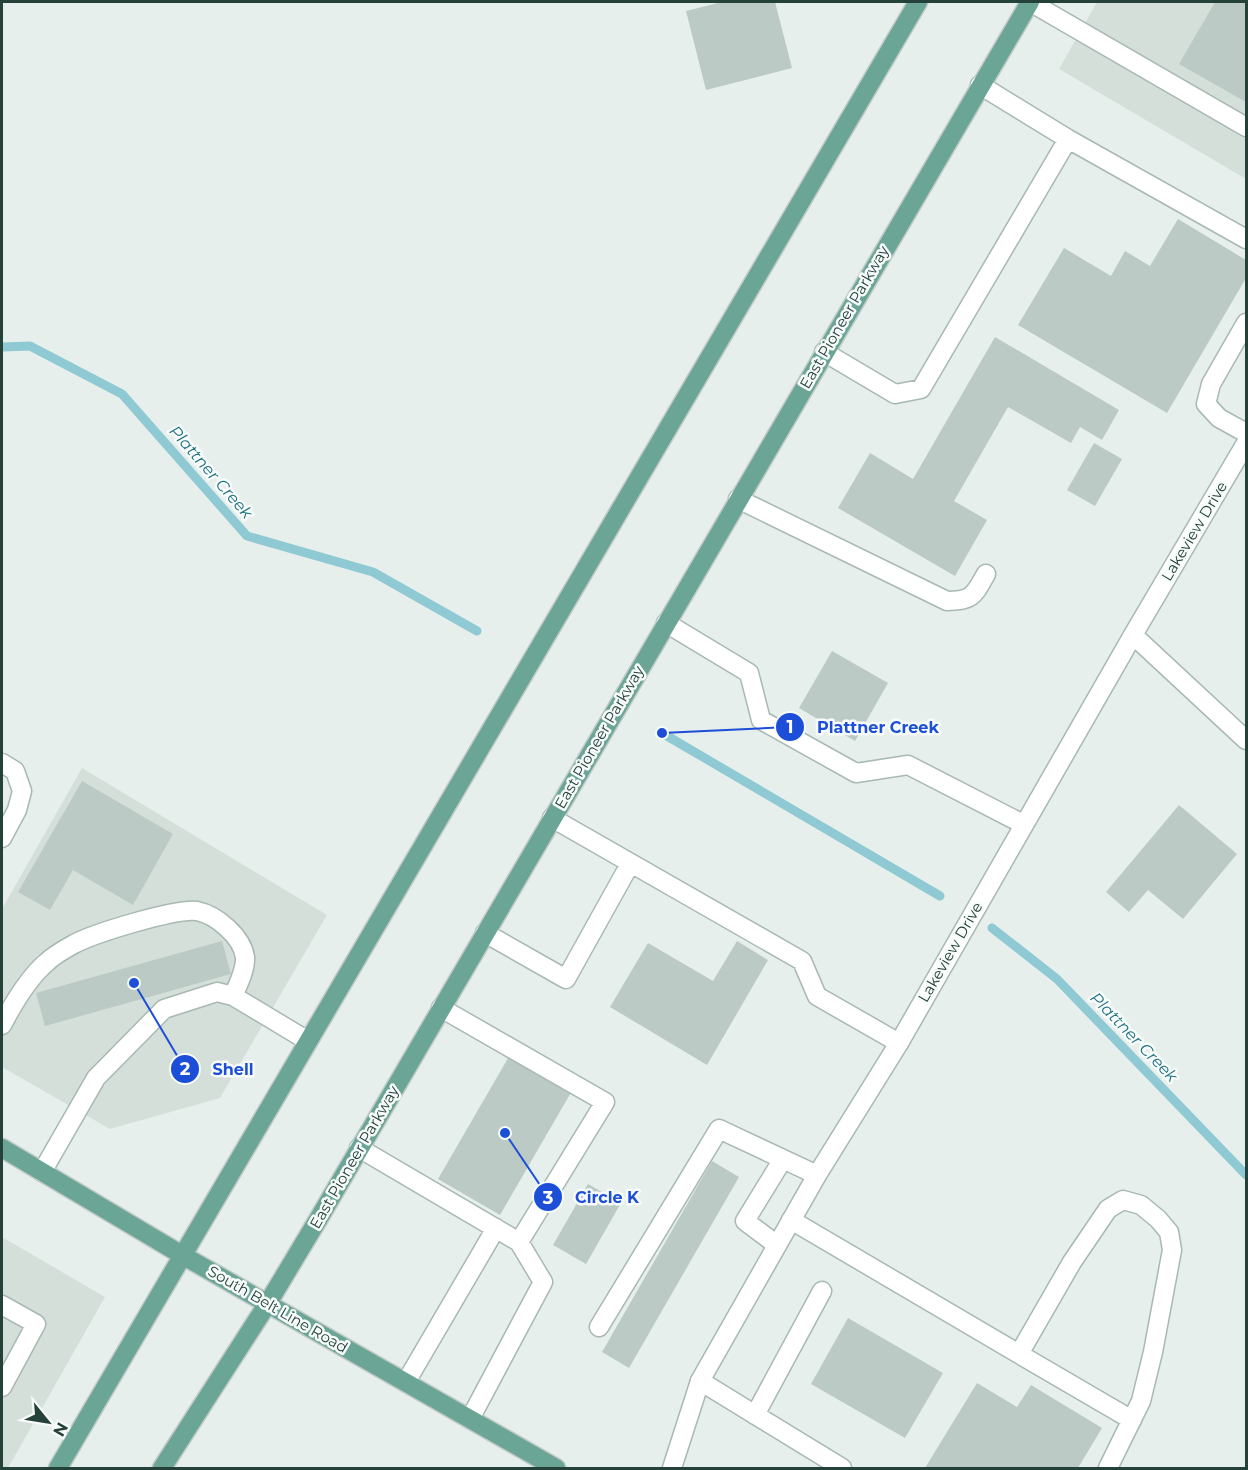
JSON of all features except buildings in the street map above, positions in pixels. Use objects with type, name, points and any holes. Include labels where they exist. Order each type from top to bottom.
[{"type":"main road","points":[[58,1468],[918,2]]},
{"type":"main road","name":"East Pioneer Parkway","points":[[162,1468],[268,1303],[1030,2]]},
{"type":"main road","name":"South Belt Line Road","points":[[2,1148],[182,1255],[556,1468]]},
{"type":"street","points":[[1030,2],[1246,127]]},
{"type":"street","points":[[980,86],[1068,139],[1246,239]]},
{"type":"street","points":[[824,352],[895,394],[921,389],[1068,139]]},
{"type":"street","points":[[1246,322],[1211,384],[1206,404],[1219,418],[1246,433]]},
{"type":"street","name":"Lakeview Drive","points":[[672,1468],[700,1381],[817,1175],[899,1043],[1023,824],[1246,443]]},
{"type":"street","points":[[738,498],[947,601],[963,601],[975,593],[986,574]]},
{"type":"street","points":[[666,623],[749,673],[760,720],[856,773],[908,765],[1023,824]]},
{"type":"street","points":[[1133,634],[1246,740]]},
{"type":"street","points":[[2,763],[15,771],[22,791],[17,810],[2,838]]},
{"type":"street","points":[[552,818],[802,962],[817,996],[899,1043]]},
{"type":"street","points":[[485,933],[566,979],[630,864]]},
{"type":"street","points":[[2,1025],[14,1001],[46,962],[74,944],[118,928],[179,911],[198,911],[210,917],[225,926],[240,944],[245,958],[233,996]]},
{"type":"street","points":[[42,1172],[96,1078],[164,1010],[217,992],[233,996],[308,1041]]},
{"type":"street","points":[[441,1008],[605,1102],[519,1242]]},
{"type":"street","points":[[598,1327],[719,1129],[817,1175]]},
{"type":"street","points":[[359,1148],[519,1242],[543,1282],[470,1419]]},
{"type":"street","points":[[777,1245],[745,1221],[783,1159]]},
{"type":"street","points":[[1019,1354],[1072,1262],[1108,1209],[1123,1200],[1141,1205],[1158,1219],[1169,1232],[1172,1250],[1153,1352],[1141,1401],[1108,1468]]},
{"type":"street","points":[[791,1220],[1132,1420]]},
{"type":"street","points":[[406,1382],[496,1228]]},
{"type":"street","points":[[755,1415],[822,1291]]},
{"type":"street","points":[[2,1305],[36,1324],[2,1387]]},
{"type":"street","points":[[700,1381],[842,1468]]},
{"type":"shaded area","points":[[1097,2],[1246,2],[1246,179],[1059,69]]},
{"type":"shaded area","points":[[82,768],[327,915],[220,1098],[110,1129],[2,1067],[2,909]]},
{"type":"shaded area","points":[[2,1237],[105,1297],[8,1468],[2,1468]]},
{"type":"waterway","name":"Plattner Creek","points":[[2,347],[30,346],[122,394],[247,536],[373,572],[477,631]]},
{"type":"waterway","name":"Plattner Creek","points":[[662,733],[940,896]]},
{"type":"waterway","name":"Plattner Creek","points":[[992,928],[1057,979],[1246,1175]]},
{"type":"place","name":"Plattner Creek","points":[[662,733]]},
{"type":"place","name":"Shell","points":[[134,983]]},
{"type":"place","name":"Circle K","points":[[505,1133]]}]
